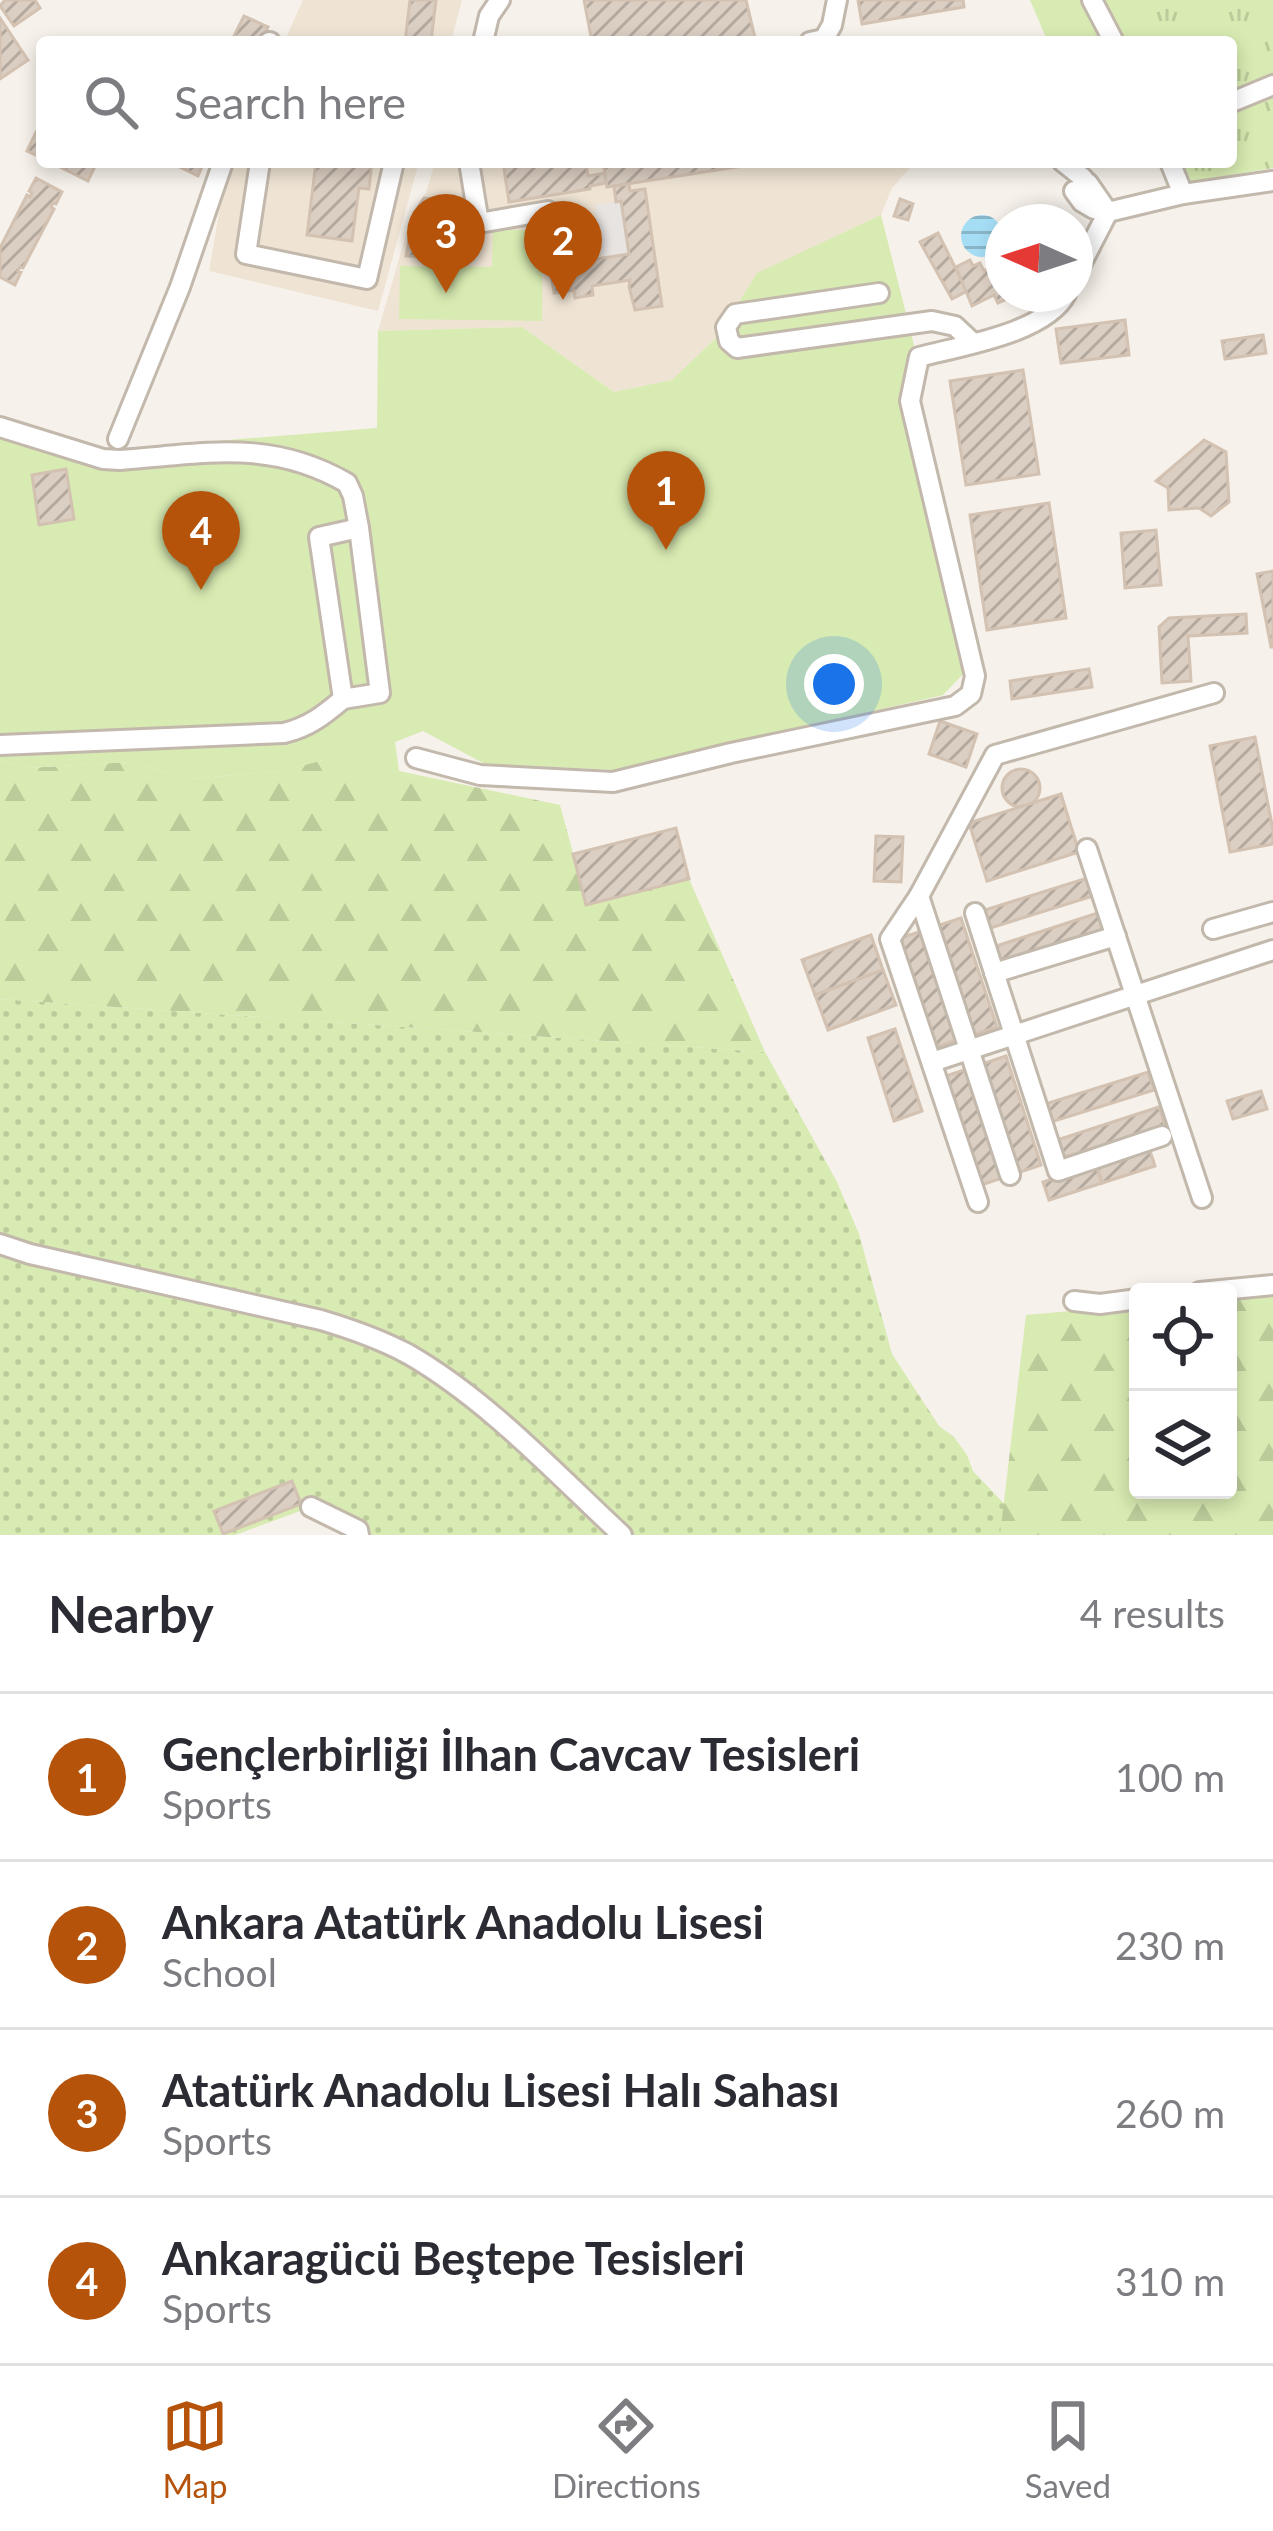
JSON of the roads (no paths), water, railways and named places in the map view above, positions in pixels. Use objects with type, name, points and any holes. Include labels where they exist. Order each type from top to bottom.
[{"type":"street","points":[[484,36],[489,16],[500,0]]},
{"type":"street","points":[[825,36],[837,0]]},
{"type":"street","points":[[1092,0],[1111,36]]},
{"type":"street","points":[[1237,100],[1273,85]]},
{"type":"street","points":[[259,168],[246,254],[367,279],[393,168]]},
{"type":"street","points":[[470,168],[479,223],[548,212]]},
{"type":"street","points":[[1067,168],[1108,212]]},
{"type":"street","points":[[1172,168],[1183,194]]},
{"type":"street","points":[[118,439],[180,287],[220,170],[256,186]]},
{"type":"street","points":[[1093,241],[1108,212],[1183,194],[1273,181]]},
{"type":"street","points":[[879,293],[735,314],[728,322],[727,337],[737,348],[932,320],[955,326],[972,342]]},
{"type":"street","points":[[416,758],[480,775],[613,782],[955,706],[971,694],[974,676],[910,401],[919,357],[1036,324],[1051,312]]},
{"type":"street","points":[[0,427],[103,459],[245,451],[290,458],[347,483],[359,528],[380,693],[343,699],[303,729],[284,733],[0,745]]},
{"type":"street","points":[[343,699],[319,537],[359,528]]},
{"type":"street","points":[[978,1202],[890,939],[920,896],[995,755],[1214,693]]},
{"type":"street","points":[[1087,849],[1202,1198]]},
{"type":"street","points":[[920,896],[1010,1175]]},
{"type":"street","points":[[1214,929],[1273,912]]},
{"type":"street","points":[[975,913],[1058,1171],[1162,1136]]},
{"type":"street","points":[[994,974],[1116,936]]},
{"type":"street","points":[[932,1062],[1273,950]]},
{"type":"street","points":[[0,1244],[321,1319],[367,1335],[409,1355],[501,1424],[622,1535]]},
{"type":"street","points":[[1237,1289],[1273,1286]]},
{"type":"street","points":[[1074,1301],[1129,1300]]},
{"type":"street","points":[[311,1507],[358,1530],[359,1535]]},
{"type":"water","points":[[982,215],[982,257],[967,251],[961,236],[967,221]]},
{"type":"place","name":"Atatürk Anadolu Lisesi Halı Sahası","points":[[446,293]]},
{"type":"place","name":"Ankara Atatürk Anadolu Lisesi","points":[[563,300]]},
{"type":"place","name":"Gençlerbirliği İlhan Cavcav Tesisleri","points":[[666,550]]},
{"type":"place","name":"Ankaragücü Beştepe Tesisleri","points":[[201,590]]}]
